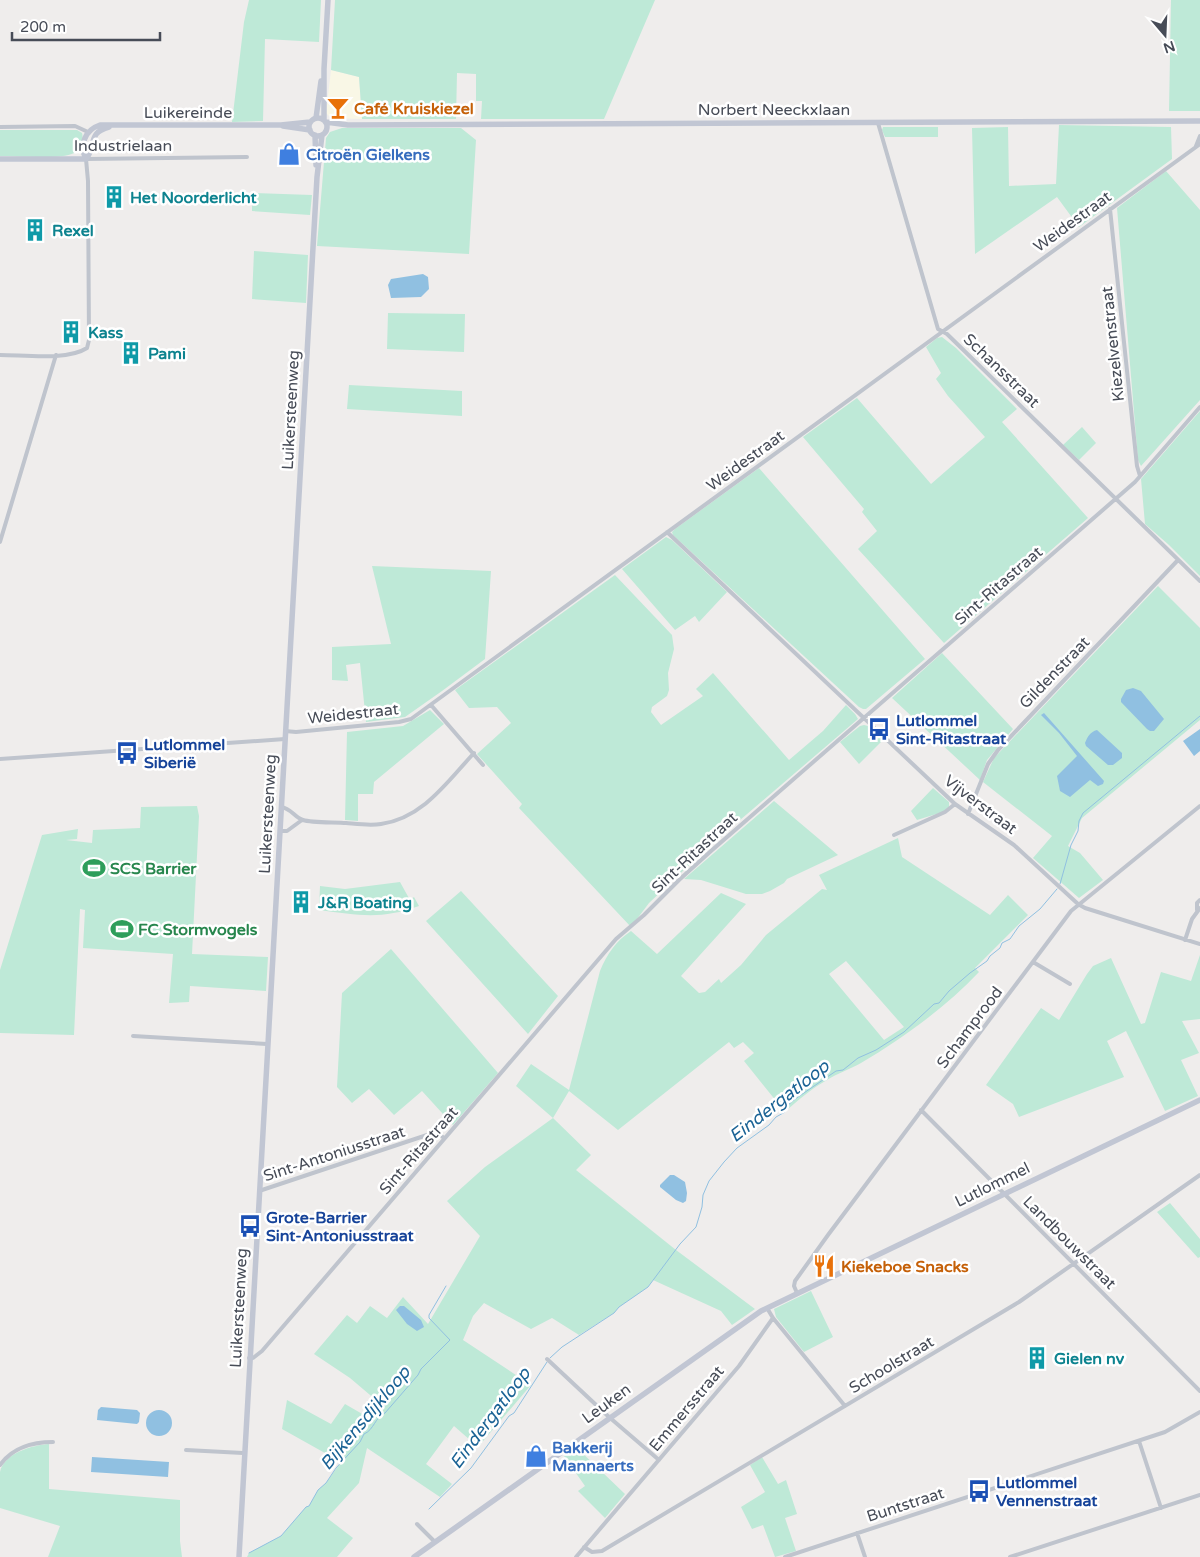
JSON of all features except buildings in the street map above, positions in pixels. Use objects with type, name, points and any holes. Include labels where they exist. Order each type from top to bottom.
[{"type":"main road","points":[[281,125],[310,130],[315,135],[322,135],[327,130],[325,121],[324,69],[328,0]]},
{"type":"main road","points":[[281,125],[310,122],[316,118],[324,69]]},
{"type":"main road","points":[[316,118],[325,121]]},
{"type":"main road","name":"Norbert Neeckxlaan","points":[[325,121],[348,125],[1200,121]]},
{"type":"main road","points":[[310,122],[310,130]]},
{"type":"main road","name":"Luikereinde","points":[[88,132],[100,125],[281,125]]},
{"type":"main road","name":"Norbert Neeckxlaan","points":[[327,130],[348,125]]},
{"type":"main road","points":[[88,132],[82,149],[86,159],[92,152],[95,135],[103,128],[111,126]]},
{"type":"main road","name":"Luikersteenweg","points":[[315,135],[317,177]]},
{"type":"main road","name":"Luikersteenweg","points":[[239,1557],[243,1454],[317,177],[322,135]]},
{"type":"main road","name":"Industrielaan","points":[[0,159],[86,159]]},
{"type":"main road","name":"Lutlommel","points":[[797,1293],[1200,1100]]},
{"type":"main road","name":"Leuken","points":[[414,1557],[731,1330],[767,1308],[797,1293]]},
{"type":"street","name":"Schansstraat","points":[[878,122],[938,329],[947,334],[1200,581]]},
{"type":"street","name":"Luikereinde","points":[[0,127],[75,126],[88,132]]},
{"type":"street","name":"Weidestraat","points":[[285,731],[296,732],[399,722],[411,719],[1198,145],[1200,136]]},
{"type":"street","name":"Industrielaan","points":[[86,159],[247,158]]},
{"type":"street","points":[[0,355],[56,355],[78,353],[86,348],[89,340],[88,181],[86,159]]},
{"type":"street","name":"Kiezelvenstraat","points":[[1110,209],[1137,466],[1140,476]]},
{"type":"street","points":[[0,542],[56,355]]},
{"type":"street","name":"Sint-Ritastraat","points":[[249,1358],[258,1355],[262,1351],[616,939],[644,916],[704,857],[1115,499],[1140,476],[1200,407]]},
{"type":"street","name":"Vijverstraat","points":[[667,532],[955,804],[1010,841],[1078,904],[1085,908],[1200,944]]},
{"type":"street","name":"Gildenstraat","points":[[968,814],[988,764],[998,750],[1178,560]]},
{"type":"street","points":[[431,705],[483,765]]},
{"type":"street","points":[[0,759],[285,740]]},
{"type":"street","points":[[281,808],[289,810],[302,820],[379,825],[408,817],[431,800],[474,753]]},
{"type":"street","points":[[894,835],[945,812],[955,804]]},
{"type":"street","name":"Schamprood","points":[[797,1293],[794,1286],[796,1281],[921,1110],[1071,911],[1200,806]]},
{"type":"street","points":[[280,831],[286,830],[302,820]]},
{"type":"street","points":[[1185,940],[1192,919],[1199,909],[1198,903],[1200,900]]},
{"type":"street","points":[[1033,962],[1070,984]]},
{"type":"street","points":[[133,1036],[267,1044]]},
{"type":"street","name":"Landbouwstraat","points":[[921,1110],[1200,1392]]},
{"type":"street","name":"Sint-Antoniusstraat","points":[[259,1191],[433,1133],[439,1134],[444,1138]]},
{"type":"street","name":"Schoolstraat","points":[[584,1547],[592,1552],[602,1551],[1019,1302],[1200,1175]]},
{"type":"street","points":[[767,1308],[773,1318],[845,1406]]},
{"type":"street","name":"Emmersstraat","points":[[576,1557],[739,1366],[773,1318]]},
{"type":"street","points":[[547,1359],[609,1417],[659,1460]]},
{"type":"street","name":"Buntstraat","points":[[785,1557],[1139,1441],[1176,1427],[1200,1412]]},
{"type":"street","points":[[1139,1441],[1161,1508]]},
{"type":"street","points":[[0,1465],[8,1456],[24,1446],[40,1442],[53,1442]]},
{"type":"street","points":[[186,1450],[243,1454]]},
{"type":"street","points":[[1010,1557],[1200,1496]]},
{"type":"street","points":[[417,1524],[435,1542]]},
{"type":"street","points":[[857,1533],[865,1557]]},
{"type":"shaded area","points":[[331,70],[359,77],[362,119],[331,118],[326,113]]},
{"type":"green space","points":[[249,0],[321,0],[319,42],[265,39],[263,121],[232,122],[244,22]]},
{"type":"green space","points":[[335,0],[655,0],[604,119],[481,119],[482,101],[476,101],[476,74],[457,73],[456,119],[362,119],[359,77],[331,70]]},
{"type":"green space","points":[[1171,0],[1200,0],[1200,111],[1169,111]]},
{"type":"green space","points":[[1059,125],[1171,127],[1172,159],[1079,227],[1057,197],[975,254],[972,128],[1008,127],[1009,186],[1056,184]]},
{"type":"green space","points":[[883,127],[938,127],[938,137],[885,137],[882,130]]},
{"type":"green space","points":[[342,128],[461,128],[476,140],[469,254],[317,246],[326,138],[330,132]]},
{"type":"green space","points":[[0,130],[77,130],[82,133],[82,138],[78,149],[68,155],[50,157],[0,156]]},
{"type":"green space","points":[[1166,171],[1200,210],[1200,400],[1141,466],[1138,460],[1117,208]]},
{"type":"green space","points":[[252,193],[312,195],[310,215],[252,211]]},
{"type":"green space","points":[[254,251],[308,255],[306,303],[252,299]]},
{"type":"green space","points":[[388,313],[465,314],[464,352],[387,349]]},
{"type":"green space","points":[[942,337],[956,348],[1017,409],[1002,422],[1088,518],[944,643],[858,549],[877,531],[862,512],[864,509],[803,437],[857,398],[931,484],[985,437],[948,396],[936,379],[941,373],[926,347],[937,338]]},
{"type":"green space","points":[[349,385],[462,391],[462,416],[347,409]]},
{"type":"green space","points":[[1200,411],[1200,576],[1145,524],[1141,479]]},
{"type":"green space","points":[[1082,427],[1096,443],[1079,460],[1063,445]]},
{"type":"green space","points":[[759,468],[925,659],[866,709],[859,707],[673,535],[672,532],[675,529]]},
{"type":"green space","points":[[666,537],[672,540],[727,592],[699,622],[695,616],[675,630],[622,569]]},
{"type":"green space","points":[[372,566],[491,571],[485,659],[405,717],[366,722],[360,663],[346,665],[348,681],[332,680],[332,647],[391,644]]},
{"type":"green space","points":[[615,575],[672,635],[674,649],[668,673],[669,690],[667,696],[652,707],[651,712],[661,725],[703,696],[696,689],[713,673],[789,760],[823,731],[846,705],[858,719],[705,850],[649,903],[631,927],[519,808],[522,804],[477,754],[511,723],[497,707],[469,708],[455,690]]},
{"type":"green space","points":[[1158,586],[1200,628],[1200,720],[1082,818],[1068,846],[1080,853],[1103,880],[1079,898],[1033,858],[1052,836],[983,782],[994,758]]},
{"type":"green space","points":[[942,653],[1013,729],[987,760],[980,780],[892,698]]},
{"type":"green space","points":[[430,710],[444,724],[374,782],[373,794],[358,794],[358,821],[345,820],[347,732],[403,726]]},
{"type":"green space","points":[[864,725],[868,726],[883,740],[859,764],[840,742]]},
{"type":"green space","points":[[933,788],[949,802],[949,807],[943,812],[917,820],[911,811]]},
{"type":"green space","points":[[774,801],[838,855],[787,879],[784,883],[762,894],[746,894],[701,880],[684,879]]},
{"type":"green space","points":[[197,806],[199,816],[192,954],[268,957],[266,991],[190,986],[189,1002],[169,1003],[173,954],[83,948],[85,910],[80,909],[74,1035],[0,1033],[0,970],[42,835],[78,829],[77,839],[66,840],[92,843],[93,830],[140,828],[141,807]]},
{"type":"green space","points":[[898,838],[902,857],[990,915],[1008,895],[1028,915],[975,968],[979,972],[938,1010],[876,1054],[816,1087],[785,1112],[744,1061],[754,1053],[743,1042],[734,1048],[729,1042],[618,1130],[569,1091],[553,1118],[516,1086],[531,1064],[569,1090],[600,971],[613,948],[631,931],[657,954],[721,893],[746,904],[681,976],[699,993],[705,992],[719,979],[721,983],[741,965],[766,935],[822,889],[827,890],[819,875]],"holes":[[[846,961],[904,1027],[884,1040],[829,974]]]},
{"type":"green space","points":[[400,882],[410,900],[414,897],[419,906],[381,915],[358,915],[319,910],[320,886],[345,889]]},
{"type":"green space","points":[[461,891],[558,996],[528,1034],[426,921]]},
{"type":"green space","points":[[391,949],[498,1073],[453,1125],[422,1091],[394,1115],[369,1089],[352,1103],[337,1087],[342,993]]},
{"type":"green space","points":[[1200,955],[1200,1019],[1182,1021],[1199,1053],[1181,1060],[1198,1096],[1165,1111],[1126,1031],[1107,1041],[1124,1077],[1019,1117],[1013,1104],[986,1085],[1041,1008],[1059,1020],[1093,966],[1111,958],[1141,1024],[1145,1023],[1161,972],[1191,981]]},
{"type":"green space","points":[[553,1118],[591,1155],[576,1170],[676,1250],[755,1309],[732,1325],[721,1311],[653,1280],[648,1287],[619,1307],[614,1313],[579,1335],[552,1318],[531,1329],[484,1303],[473,1316],[463,1340],[531,1385],[478,1447],[454,1426],[426,1464],[452,1484],[440,1497],[367,1448],[359,1483],[327,1518],[353,1538],[337,1557],[247,1557],[249,1553],[281,1536],[306,1507],[309,1506],[318,1490],[326,1483],[341,1462],[282,1429],[287,1400],[331,1424],[345,1404],[371,1419],[383,1406],[350,1378],[314,1354],[347,1315],[357,1323],[370,1306],[387,1318],[403,1297],[428,1324],[480,1236],[447,1201],[485,1167]]},
{"type":"green space","points":[[1170,1203],[1200,1239],[1200,1257],[1198,1258],[1157,1212]]},
{"type":"green space","points":[[811,1291],[833,1337],[804,1352],[776,1317],[774,1309]]},
{"type":"green space","points":[[49,1444],[49,1489],[180,1500],[182,1557],[48,1557],[60,1526],[0,1508],[0,1472],[7,1460],[20,1451]]},
{"type":"green space","points":[[576,1447],[625,1494],[605,1518],[578,1491],[585,1486],[564,1456]]},
{"type":"green space","points":[[762,1457],[778,1484],[786,1480],[797,1514],[785,1518],[796,1551],[775,1557],[763,1525],[752,1529],[741,1507],[765,1492],[750,1465]]},
{"type":"water","points":[[423,274],[428,277],[429,289],[421,297],[391,298],[388,285],[391,279]]},
{"type":"water","points":[[1133,688],[1141,691],[1164,719],[1154,731],[1147,729],[1121,702],[1126,690]]},
{"type":"water","points":[[1044,713],[1104,781],[1103,784],[1098,786],[1090,780],[1070,797],[1060,791],[1057,776],[1077,756],[1059,733],[1041,715]]},
{"type":"water","points":[[1200,729],[1200,751],[1194,756],[1183,741]]},
{"type":"water","points":[[1097,730],[1122,753],[1122,758],[1113,765],[1108,765],[1086,746],[1085,743],[1088,736]]},
{"type":"water","points":[[670,1175],[674,1175],[685,1182],[687,1193],[686,1201],[683,1203],[676,1200],[660,1187]]},
{"type":"water","points":[[400,1306],[404,1306],[421,1320],[424,1327],[417,1331],[407,1324],[396,1310]]},
{"type":"water","points":[[101,1407],[137,1410],[140,1413],[139,1422],[137,1424],[97,1420],[98,1410]]},
{"type":"water","points":[[159,1410],[168,1414],[172,1423],[168,1432],[159,1436],[150,1432],[146,1423],[150,1414]]},
{"type":"water","points":[[92,1457],[169,1462],[168,1477],[91,1472]]},
{"type":"waterway","points":[[1060,884],[1071,845],[1078,831],[1079,821],[1083,813],[1200,716]]},
{"type":"waterway","name":"Eindergatloop","points":[[550,1358],[562,1347],[614,1313],[619,1307],[648,1287],[680,1244],[696,1227],[702,1207],[703,1195],[709,1181],[737,1148],[785,1112],[790,1103],[798,1097],[836,1071],[843,1070],[858,1058],[876,1050],[904,1032],[934,1004],[939,1003],[949,991],[970,973],[987,961],[1000,948],[1002,943],[1010,939],[1019,926],[1040,909],[1057,889]]},
{"type":"waterway","name":"Bijkensdijkloop","points":[[249,1553],[281,1536],[306,1507],[309,1506],[318,1490],[360,1442],[364,1434],[385,1413],[421,1369],[450,1340],[429,1318],[446,1286]]},
{"type":"waterway","name":"Eindergatloop","points":[[429,1509],[471,1468],[509,1416],[514,1413],[547,1362]]},
{"type":"place","name":"Café Kruiskiezel","points":[[338,108]]},
{"type":"place","name":"Citroën Gielkens","points":[[289,154]]},
{"type":"place","name":"Het Noorderlicht","points":[[114,197]]},
{"type":"place","name":"Rexel","points":[[35,230]]},
{"type":"place","name":"Kass","points":[[71,332]]},
{"type":"place","name":"Pami","points":[[131,353]]},
{"type":"place","name":"Lutlommel Sint-Ritastraat","points":[[879,729]]},
{"type":"place","name":"Lutlommel Siberië","points":[[127,753]]},
{"type":"place","name":"SCS Barrier","points":[[94,868]]},
{"type":"place","name":"J&R Boating","points":[[301,902]]},
{"type":"place","name":"FC Stormvogels","points":[[122,929]]},
{"type":"place","name":"Grote-Barrier Sint-Antoniusstraat","points":[[250,1226]]},
{"type":"place","name":"Kiekeboe Snacks","points":[[824,1266]]},
{"type":"place","name":"Gielen nv","points":[[1037,1358]]},
{"type":"place","name":"Bakkerij Mannaerts","points":[[536,1456]]},
{"type":"place","name":"Lutlommel Vennenstraat","points":[[979,1491]]}]
